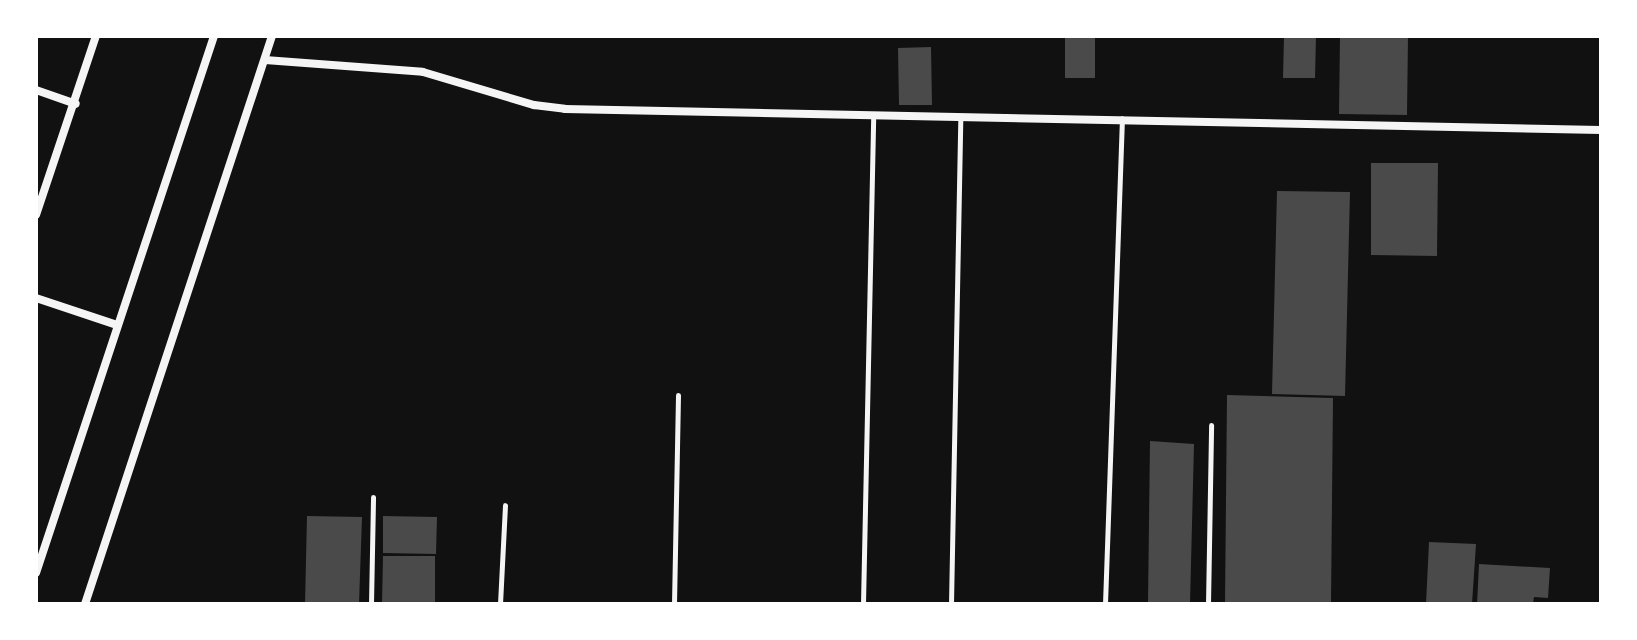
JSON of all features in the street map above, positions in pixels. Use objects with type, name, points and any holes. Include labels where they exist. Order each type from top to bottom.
[{"type":"street","points":[[36,215],[40,192],[76,104],[96,36]]},
{"type":"street","points":[[36,573],[214,36]]},
{"type":"street","points":[[85,604],[272,36]]},
{"type":"street","points":[[265,60],[423,72],[534,105],[565,109],[873,113],[960,118],[1122,117],[1601,130]]},
{"type":"street","points":[[36,90],[76,104]]},
{"type":"street","points":[[36,298],[117,325]]},
{"type":"lane","points":[[863,604],[873,113]]},
{"type":"lane","points":[[1105,604],[1122,117]]},
{"type":"lane","points":[[951,604],[960,118]]},
{"type":"lane","points":[[674,604],[678,395]]},
{"type":"lane","points":[[1208,604],[1211,425]]},
{"type":"lane","points":[[371,604],[373,497]]},
{"type":"lane","points":[[500,604],[505,505]]},
{"type":"building","points":[[1065,36],[1095,36],[1095,78],[1065,78]]},
{"type":"building","points":[[1284,36],[1316,36],[1315,78],[1283,78]]},
{"type":"building","points":[[1340,36],[1408,36],[1407,115],[1339,114]]},
{"type":"building","points":[[931,47],[932,105],[899,105],[898,48]]},
{"type":"building","points":[[1371,163],[1438,163],[1437,256],[1371,255]]},
{"type":"building","points":[[1277,191],[1350,192],[1345,396],[1272,394]]},
{"type":"building","points":[[1227,395],[1333,398],[1331,604],[1225,604]]},
{"type":"building","points":[[1150,441],[1194,444],[1190,604],[1148,604]]},
{"type":"building","points":[[307,516],[362,517],[359,604],[305,604]]},
{"type":"building","points":[[383,516],[437,517],[436,554],[383,553]]},
{"type":"building","points":[[1429,542],[1476,544],[1472,604],[1426,604]]},
{"type":"building","points":[[383,556],[435,556],[435,604],[382,604]]},
{"type":"building","points":[[1479,564],[1550,568],[1548,598],[1534,597],[1533,604],[1477,604]]}]
